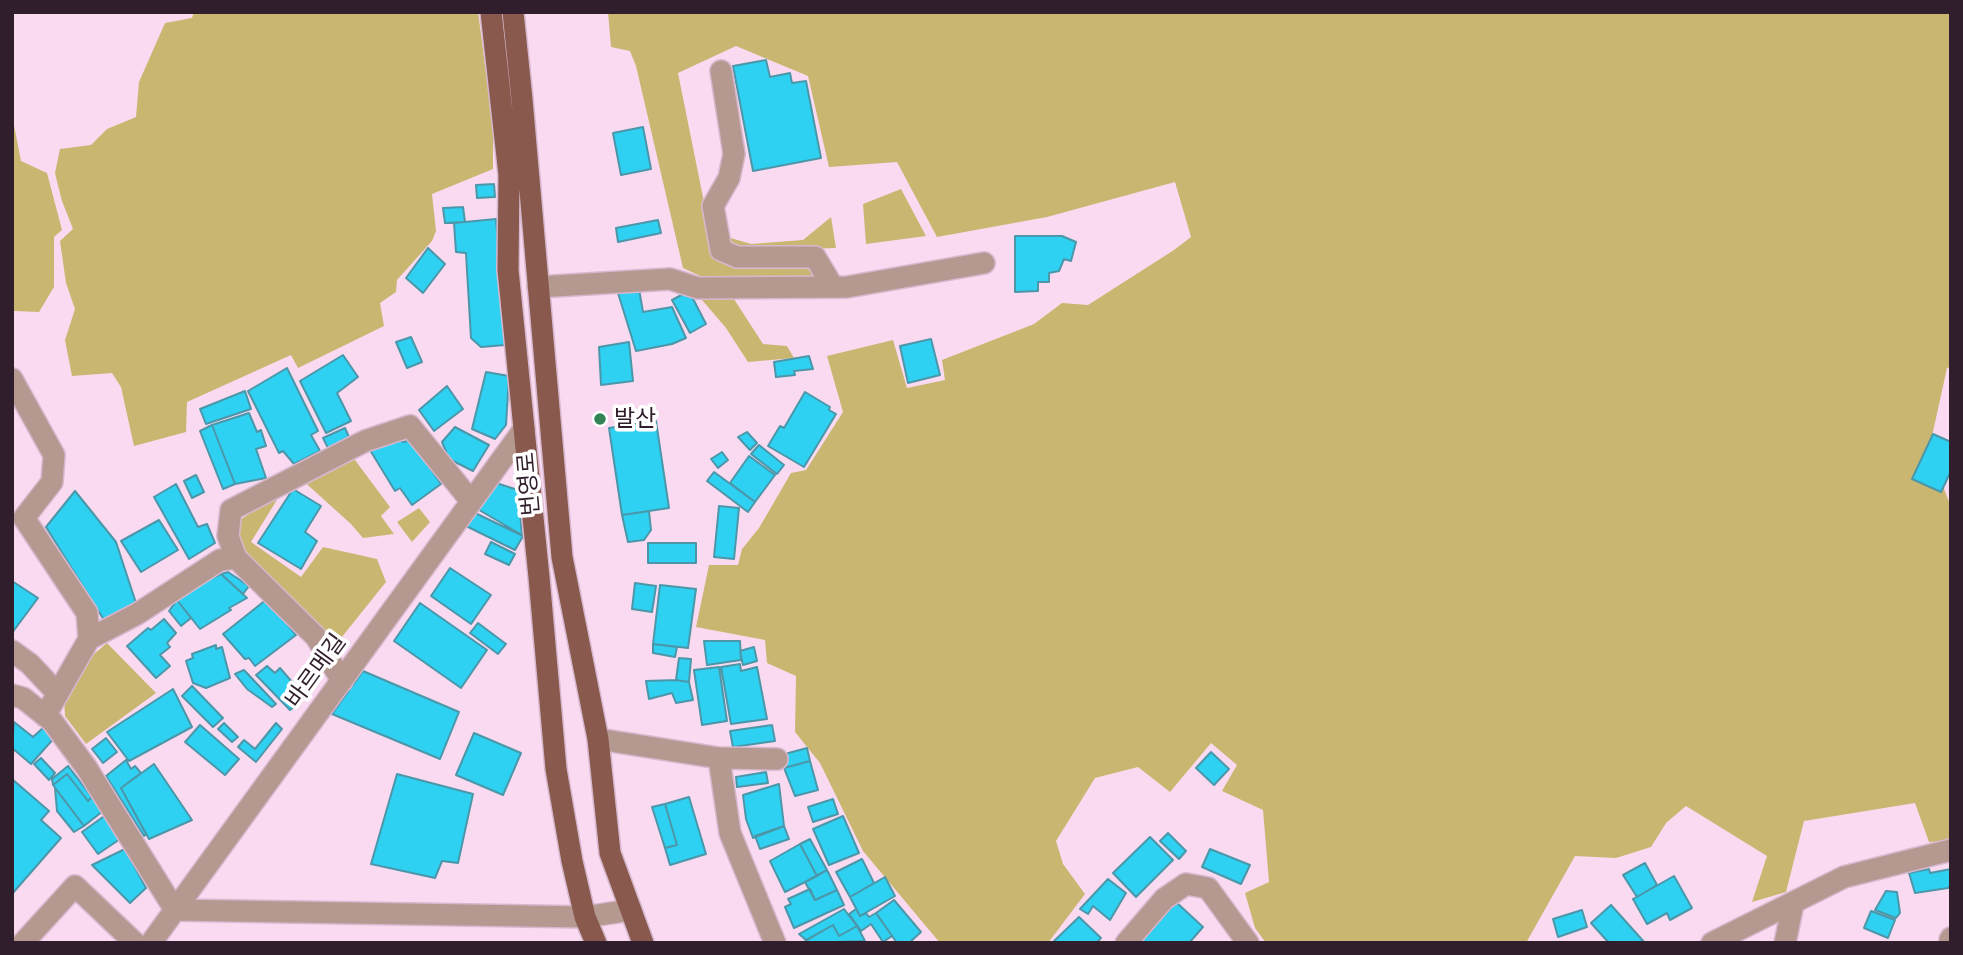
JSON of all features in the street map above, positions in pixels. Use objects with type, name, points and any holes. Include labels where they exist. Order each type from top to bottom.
[{"type":"main road","name":"번영로","points":[[491,12],[509,175],[508,270],[556,769],[572,862],[585,917],[596,943]]},
{"type":"main road","name":"번영로","points":[[513,12],[562,557],[598,739],[610,853],[643,943]]},
{"type":"street","points":[[721,71],[734,153],[729,178],[713,206],[721,250],[737,257],[815,257],[833,287]]},
{"type":"street","points":[[538,286],[670,279],[698,288],[833,287],[984,263]]},
{"type":"street","points":[[12,379],[54,455],[51,482],[24,518],[87,613],[89,639]]},
{"type":"street","points":[[342,681],[316,638],[236,558],[228,536],[231,510],[365,441],[410,426],[471,502]]},
{"type":"street","name":"바르메길","points":[[151,943],[524,429]]},
{"type":"street","points":[[46,716],[89,639],[137,614],[220,560],[236,558]]},
{"type":"street","points":[[12,651],[30,664],[58,694]]},
{"type":"street","points":[[12,695],[23,698],[52,721],[86,766],[175,910],[585,917],[631,910]]},
{"type":"street","points":[[598,739],[719,758],[777,759]]},
{"type":"street","points":[[719,758],[730,832],[775,943]]},
{"type":"street","points":[[1712,943],[1844,877],[1951,850]]},
{"type":"street","points":[[1126,943],[1164,899],[1186,884],[1208,888],[1243,941]]},
{"type":"street","points":[[23,943],[75,886],[135,943]]},
{"type":"street","points":[[1785,943],[1793,904]]},
{"type":"shaded area","points":[[194,12],[478,12],[493,124],[493,169],[432,194],[436,231],[432,241],[397,280],[396,292],[380,303],[384,326],[298,368],[291,355],[187,402],[186,432],[134,446],[121,387],[112,373],[72,376],[65,340],[75,309],[66,283],[60,241],[73,229],[55,173],[60,149],[91,145],[107,129],[136,117],[139,82],[165,23],[192,18]]},
{"type":"shaded area","points":[[608,12],[1951,12],[1951,367],[1947,368],[1929,450],[1951,507],[1951,841],[1929,842],[1915,803],[1804,821],[1786,892],[1752,902],[1767,856],[1686,806],[1666,823],[1651,847],[1616,858],[1575,856],[1526,943],[1266,943],[1255,928],[1245,893],[1269,882],[1263,810],[1222,791],[1237,765],[1211,743],[1170,792],[1138,767],[1095,778],[1056,841],[1063,864],[1085,894],[1048,943],[940,943],[863,851],[820,763],[795,732],[796,676],[767,663],[765,640],[696,627],[709,565],[738,565],[742,549],[759,528],[791,473],[806,470],[843,412],[827,356],[893,340],[907,388],[945,380],[942,360],[1034,324],[1062,303],[1088,305],[1191,237],[1175,182],[1047,217],[937,237],[897,162],[829,167],[808,76],[736,46],[678,73],[714,252],[809,263],[813,277],[715,283],[683,268],[636,66],[630,51],[611,47]]},
{"type":"shaded area","points":[[12,115],[21,161],[47,173],[62,230],[54,237],[54,287],[39,312],[14,311],[12,307]]},
{"type":"shaded area","points":[[901,189],[926,236],[866,244],[863,204]]},
{"type":"shaded area","points":[[831,217],[836,248],[742,251],[726,244],[724,236],[751,244],[803,240]]},
{"type":"shaded area","points":[[696,293],[732,296],[763,344],[787,346],[794,358],[748,362],[726,328]]},
{"type":"shaded area","points":[[352,456],[390,507],[381,516],[394,534],[363,538],[300,478]]},
{"type":"shaded area","points":[[283,490],[251,542],[301,577],[323,547],[377,559],[386,582],[333,648],[294,600],[240,548],[236,523]]},
{"type":"shaded area","points":[[419,508],[430,522],[412,542],[397,522]]},
{"type":"shaded area","points":[[107,643],[156,693],[86,744],[65,716],[64,698],[94,654]]},
{"type":"building","points":[[766,60],[770,77],[790,73],[792,83],[806,81],[821,158],[753,171],[733,66]]},
{"type":"building","points":[[643,127],[651,169],[621,175],[613,133]]},
{"type":"building","points":[[494,184],[495,197],[477,198],[476,185]]},
{"type":"building","points":[[463,207],[465,222],[445,223],[443,208]]},
{"type":"building","points":[[496,219],[505,345],[481,347],[471,338],[466,253],[456,252],[454,223]]},
{"type":"building","points":[[658,220],[661,233],[618,242],[616,228]]},
{"type":"building","points":[[1015,236],[1062,236],[1076,242],[1071,261],[1064,259],[1059,271],[1049,273],[1049,282],[1038,282],[1038,291],[1015,292]]},
{"type":"building","points":[[428,248],[445,264],[423,293],[406,278]]},
{"type":"building","points":[[639,289],[643,312],[672,307],[686,338],[672,344],[636,351],[618,293]]},
{"type":"building","points":[[689,291],[706,324],[690,333],[672,300]]},
{"type":"building","points":[[411,337],[422,362],[407,368],[396,342]]},
{"type":"building","points":[[931,339],[940,375],[908,383],[900,346]]},
{"type":"building","points":[[629,342],[633,381],[601,385],[599,347]]},
{"type":"building","points":[[343,355],[358,377],[337,393],[351,421],[326,433],[300,381]]},
{"type":"building","points":[[809,356],[813,369],[776,377],[774,362]]},
{"type":"building","points":[[287,368],[318,431],[311,435],[320,451],[294,464],[283,451],[279,453],[248,391]]},
{"type":"building","points":[[486,372],[509,376],[506,425],[495,439],[472,429]]},
{"type":"building","points":[[447,386],[463,409],[434,431],[419,410]]},
{"type":"building","points":[[245,391],[251,409],[206,424],[200,409]]},
{"type":"building","points":[[805,392],[830,407],[829,410],[836,414],[804,467],[768,446],[780,426],[784,428]]},
{"type":"building","points":[[249,413],[257,432],[261,430],[266,446],[256,449],[266,478],[235,484],[212,425]]},
{"type":"building","points":[[656,421],[669,508],[622,515],[609,428]]},
{"type":"building","points":[[212,425],[235,484],[223,489],[200,431]]},
{"type":"building","points":[[455,427],[489,445],[473,471],[449,459],[442,442]]},
{"type":"building","points":[[345,428],[349,437],[328,448],[323,438]]},
{"type":"building","points":[[747,432],[757,443],[750,450],[738,437]]},
{"type":"building","points":[[1933,434],[1951,442],[1951,471],[1941,492],[1912,479]]},
{"type":"building","points":[[400,439],[403,442],[411,440],[441,484],[412,505],[400,488],[395,491],[370,450]]},
{"type":"building","points":[[759,445],[784,465],[777,474],[751,454]]},
{"type":"building","points":[[722,452],[728,460],[718,468],[711,459]]},
{"type":"building","points":[[749,456],[775,475],[755,502],[730,483]]},
{"type":"building","points":[[714,472],[755,502],[748,512],[707,481]]},
{"type":"building","points":[[196,475],[204,492],[192,498],[184,481]]},
{"type":"building","points":[[496,483],[518,490],[522,535],[474,507]]},
{"type":"building","points":[[176,484],[198,527],[207,524],[215,543],[189,559],[154,497]]},
{"type":"building","points":[[293,489],[321,506],[305,532],[317,541],[301,569],[258,543]]},
{"type":"building","points":[[75,491],[116,542],[137,606],[104,620],[46,527]]},
{"type":"building","points":[[719,506],[739,508],[734,559],[714,557]]},
{"type":"building","points":[[649,511],[651,530],[644,540],[628,542],[622,515]]},
{"type":"building","points":[[473,512],[523,536],[515,550],[466,526]]},
{"type":"building","points":[[159,520],[178,550],[141,572],[121,541]]},
{"type":"building","points":[[491,542],[515,554],[509,565],[485,554]]},
{"type":"building","points":[[648,543],[696,543],[696,563],[648,563]]},
{"type":"building","points":[[450,568],[491,595],[471,624],[431,596]]},
{"type":"building","points":[[228,572],[249,586],[243,594],[221,574]]},
{"type":"building","points":[[221,574],[247,598],[200,629],[177,600],[194,586]]},
{"type":"building","points":[[12,581],[38,598],[12,633]]},
{"type":"building","points":[[635,583],[656,586],[652,612],[632,609]]},
{"type":"building","points":[[660,585],[696,589],[688,648],[653,644]]},
{"type":"building","points":[[267,599],[296,635],[255,666],[249,658],[245,659],[223,634]]},
{"type":"building","points":[[177,600],[191,618],[181,626],[169,611]]},
{"type":"building","points":[[420,603],[487,650],[461,688],[394,641]]},
{"type":"building","points":[[164,619],[176,633],[167,643],[170,647],[160,655],[170,666],[156,678],[127,646],[148,628],[151,630]]},
{"type":"building","points":[[478,623],[506,644],[498,654],[470,633]]},
{"type":"building","points":[[704,641],[740,641],[741,660],[707,665]]},
{"type":"building","points":[[653,644],[677,647],[675,657],[653,653]]},
{"type":"building","points":[[216,645],[216,649],[222,647],[230,678],[206,688],[193,683],[186,661],[193,658],[192,654]]},
{"type":"building","points":[[754,647],[757,661],[743,665],[740,651]]},
{"type":"building","points":[[679,658],[691,659],[689,682],[676,680]]},
{"type":"building","points":[[740,664],[741,671],[757,667],[767,719],[731,724],[721,667]]},
{"type":"building","points":[[267,666],[275,673],[280,668],[305,697],[290,710],[256,675]]},
{"type":"building","points":[[719,667],[727,721],[702,725],[694,670]]},
{"type":"building","points":[[244,670],[276,704],[272,707],[247,689],[235,674]]},
{"type":"building","points":[[363,671],[459,712],[440,759],[332,714]]},
{"type":"building","points":[[646,681],[689,682],[693,700],[676,703],[672,693],[649,699]]},
{"type":"building","points":[[192,686],[223,718],[213,727],[182,696]]},
{"type":"building","points":[[173,689],[192,727],[129,761],[107,732]]},
{"type":"building","points":[[14,722],[33,737],[44,727],[55,737],[31,764],[12,748]]},
{"type":"building","points":[[224,723],[238,737],[232,742],[218,729]]},
{"type":"building","points":[[276,723],[282,729],[256,762],[238,747],[244,740],[255,749]]},
{"type":"building","points":[[200,725],[239,759],[225,775],[185,742]]},
{"type":"building","points":[[772,725],[775,741],[733,747],[730,731]]},
{"type":"building","points":[[474,733],[521,753],[503,795],[456,775]]},
{"type":"building","points":[[106,738],[117,752],[103,763],[92,749]]},
{"type":"building","points":[[807,748],[810,761],[784,768],[781,755]]},
{"type":"building","points":[[1211,752],[1229,769],[1214,785],[1196,768]]},
{"type":"building","points":[[41,758],[55,773],[49,780],[34,764]]},
{"type":"building","points":[[126,760],[131,769],[135,766],[141,773],[121,788],[146,834],[144,836],[106,776]]},
{"type":"building","points":[[810,761],[818,790],[795,796],[784,768]]},
{"type":"building","points":[[154,764],[192,820],[149,839],[121,788]]},
{"type":"building","points":[[68,766],[92,797],[88,801],[67,774],[53,785],[52,779]]},
{"type":"building","points":[[766,772],[768,783],[737,787],[736,777]]},
{"type":"building","points":[[67,774],[88,801],[92,797],[103,811],[84,826],[53,785]]},
{"type":"building","points":[[397,774],[473,794],[458,863],[442,861],[435,878],[371,864]]},
{"type":"building","points":[[12,779],[49,811],[41,820],[61,838],[12,894]]},
{"type":"building","points":[[779,784],[784,826],[753,838],[746,819],[743,795]]},
{"type":"building","points":[[55,788],[84,826],[74,832],[57,811]]},
{"type":"building","points":[[689,797],[706,854],[670,865],[665,848],[677,845],[665,804]]},
{"type":"building","points":[[833,799],[838,814],[813,822],[808,807]]},
{"type":"building","points":[[665,804],[677,845],[665,848],[652,807]]},
{"type":"building","points":[[107,814],[123,837],[98,854],[82,832]]},
{"type":"building","points":[[843,816],[859,853],[829,865],[813,829]]},
{"type":"building","points":[[784,826],[789,839],[760,849],[755,836]]},
{"type":"building","points":[[1168,833],[1186,851],[1179,859],[1160,841]]},
{"type":"building","points":[[1150,837],[1173,860],[1136,897],[1113,873]]},
{"type":"building","points":[[810,839],[827,870],[817,876],[800,844]]},
{"type":"building","points":[[800,844],[817,876],[785,892],[770,861]]},
{"type":"building","points":[[125,849],[146,888],[130,903],[92,865]]},
{"type":"building","points":[[1210,849],[1250,865],[1241,884],[1202,867]]},
{"type":"building","points":[[862,859],[874,883],[850,897],[836,872]]},
{"type":"building","points":[[1645,863],[1657,885],[1637,897],[1623,875]]},
{"type":"building","points":[[1929,869],[1930,873],[1951,869],[1951,885],[1948,888],[1915,893],[1909,873]]},
{"type":"building","points":[[827,870],[837,890],[815,900],[805,882]]},
{"type":"building","points":[[1674,876],[1692,908],[1670,920],[1667,913],[1647,924],[1633,899]]},
{"type":"building","points":[[885,877],[895,896],[860,916],[850,897]]},
{"type":"building","points":[[1108,879],[1126,893],[1110,920],[1093,906],[1088,914],[1080,909]]},
{"type":"building","points":[[810,889],[815,900],[837,890],[844,905],[794,928],[785,907],[791,904],[788,899]]},
{"type":"building","points":[[1886,891],[1897,892],[1900,913],[1896,918],[1875,910]]},
{"type":"building","points":[[894,900],[921,932],[909,943],[897,943],[876,913]]},
{"type":"building","points":[[1176,902],[1203,927],[1189,943],[1140,943]]},
{"type":"building","points":[[1611,905],[1645,943],[1609,943],[1591,923]]},
{"type":"building","points":[[844,909],[857,926],[839,936],[833,925],[806,940],[799,934]]},
{"type":"building","points":[[856,909],[860,916],[866,913],[869,917],[876,913],[892,936],[883,942],[871,924],[861,931],[849,914]]},
{"type":"building","points":[[1582,910],[1587,927],[1558,937],[1553,919]]},
{"type":"building","points":[[1871,911],[1895,920],[1888,938],[1864,928]]},
{"type":"building","points":[[1079,917],[1101,938],[1096,943],[1052,943]]},
{"type":"building","points":[[833,925],[839,936],[857,926],[865,941],[802,943]]},
{"type":"place","name":"발산","points":[[600,419]]}]
